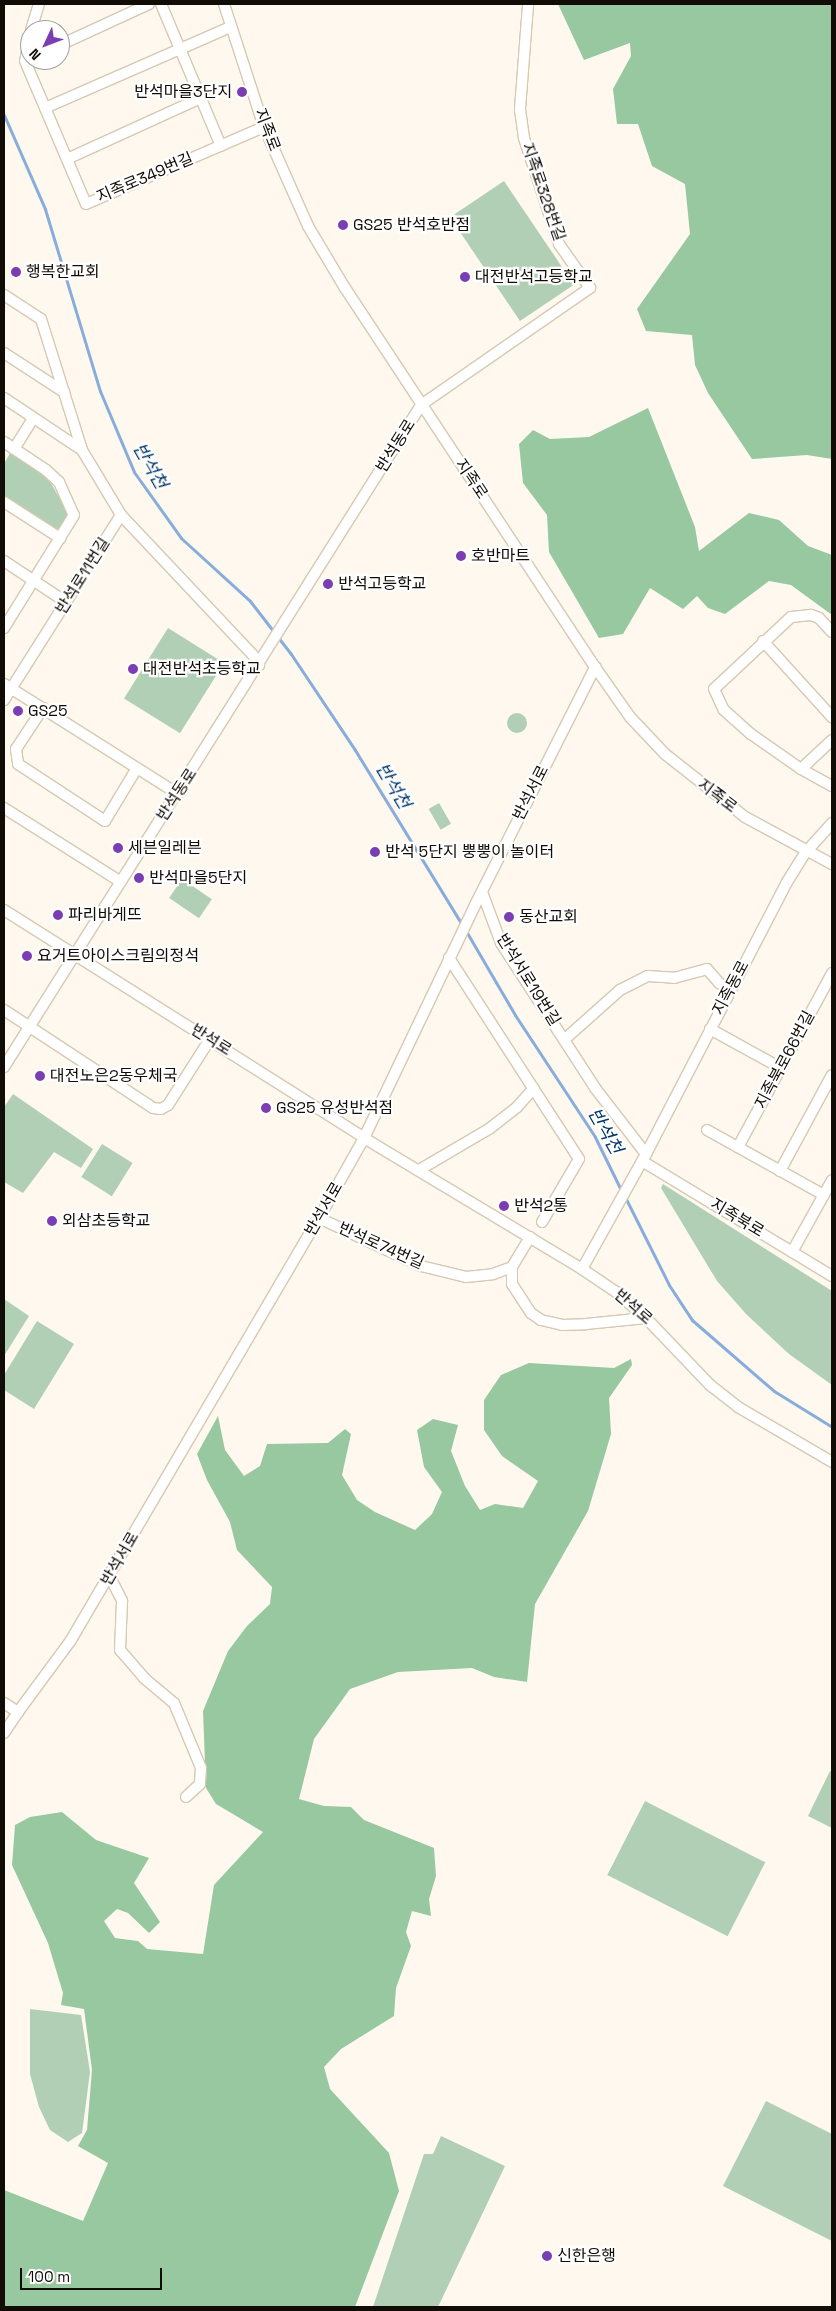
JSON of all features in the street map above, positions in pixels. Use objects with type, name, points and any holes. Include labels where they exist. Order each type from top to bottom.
[{"type":"street","points":[[34,20],[38,4]]},
{"type":"street","points":[[70,40],[149,4]]},
{"type":"street","points":[[161,4],[221,146]]},
{"type":"street","name":"지족로","points":[[224,4],[264,127],[308,226],[422,405],[595,667],[630,716],[665,754],[745,817],[806,852],[832,864]]},
{"type":"street","name":"지족로328번길","points":[[422,405],[590,288],[559,244],[524,138],[520,109],[528,4]]},
{"type":"street","points":[[45,108],[230,27]]},
{"type":"street","name":"지족로349번길","points":[[31,70],[86,204],[264,127]]},
{"type":"street","points":[[67,159],[201,98]]},
{"type":"street","points":[[4,294],[41,320],[82,450],[121,515],[253,655],[259,665]]},
{"type":"street","points":[[4,353],[64,392]]},
{"type":"street","points":[[4,398],[82,450]]},
{"type":"street","name":"반석동로","points":[[4,1067],[293,614],[422,405]]},
{"type":"street","points":[[14,449],[34,418]]},
{"type":"street","points":[[4,442],[59,482],[74,515],[5,625]]},
{"type":"street","points":[[4,502],[60,538]]},
{"type":"street","name":"반석로11번길","points":[[4,700],[7,687],[66,602],[121,515]]},
{"type":"street","points":[[4,561],[66,602]]},
{"type":"street","points":[[832,632],[819,618],[802,614],[781,623],[714,688],[724,710],[751,734],[801,769],[832,786]]},
{"type":"street","points":[[762,641],[832,717]]},
{"type":"street","name":"반석서로","points":[[4,1733],[71,1640],[110,1577],[364,1138],[475,906],[595,667]]},
{"type":"street","points":[[7,687],[178,794]]},
{"type":"street","points":[[43,708],[16,749],[18,764],[105,821],[137,768]]},
{"type":"street","points":[[801,769],[832,740]]},
{"type":"street","points":[[4,808],[121,882]]},
{"type":"street","name":"지족동로","points":[[582,1269],[644,1158],[787,882],[806,852],[832,823]]},
{"type":"street","name":"반석서로19번길","points":[[482,892],[501,943],[595,1088],[644,1158]]},
{"type":"street","name":"반석로","points":[[4,910],[364,1138],[582,1269],[615,1291],[646,1318],[724,1396],[778,1433],[832,1462]]},
{"type":"street","points":[[451,955],[579,1159],[542,1222]]},
{"type":"street","name":"반석서로19번길","points":[[565,1039],[610,999],[631,984],[648,976],[674,978],[707,969],[719,983],[731,990]]},
{"type":"street","name":"지족북로66번길","points":[[738,1147],[832,973]]},
{"type":"street","points":[[4,1010],[153,1108],[161,1109],[168,1105],[210,1039]]},
{"type":"street","points":[[710,1028],[781,1068]]},
{"type":"street","points":[[780,1171],[832,1075]]},
{"type":"street","points":[[419,1170],[489,1129],[518,1107],[534,1088]]},
{"type":"street","points":[[707,1130],[824,1195]]},
{"type":"street","name":"지족북로","points":[[644,1158],[832,1276]]},
{"type":"street","points":[[792,1252],[832,1180]]},
{"type":"street","name":"반석로74번길","points":[[319,1218],[421,1266],[466,1277],[493,1274],[512,1267]]},
{"type":"street","points":[[530,1237],[512,1267],[512,1284],[531,1313],[541,1320],[562,1325],[646,1318]]},
{"type":"street","points":[[110,1577],[122,1601],[120,1650],[144,1678],[174,1703],[201,1768],[200,1784],[186,1797]]},
{"type":"street","points":[[4,1703],[18,1712]]},
{"type":"green space","points":[[558,4],[832,4],[832,459],[807,455],[752,459],[708,393],[695,365],[692,335],[646,331],[637,309],[690,234],[685,184],[652,166],[638,124],[617,124],[613,89],[631,56],[630,43],[584,60]]},
{"type":"green space","points":[[504,181],[574,285],[520,321],[450,217]]},
{"type":"green space","points":[[648,408],[695,527],[699,551],[749,513],[779,520],[808,546],[832,555],[832,615],[791,585],[769,581],[725,614],[708,608],[697,596],[683,609],[650,588],[623,634],[599,638],[549,552],[547,515],[523,483],[519,444],[533,430],[550,439],[589,437]]},
{"type":"green space","points":[[10,453],[47,476],[69,515],[62,528],[57,529],[4,496],[4,464]]},
{"type":"green space","points":[[168,628],[224,663],[180,733],[124,698]]},
{"type":"green space","points":[[513,713],[521,713],[527,719],[527,727],[521,733],[513,733],[507,727],[507,719]]},
{"type":"green space","points":[[439,803],[451,824],[441,830],[429,809]]},
{"type":"green space","points":[[182,879],[212,899],[199,918],[169,898]]},
{"type":"green space","points":[[13,1094],[93,1149],[81,1168],[54,1152],[23,1193],[4,1182],[4,1107]]},
{"type":"green space","points":[[102,1144],[133,1163],[112,1196],[81,1177]]},
{"type":"green space","points":[[663,1184],[832,1291],[832,1385],[789,1354],[746,1314],[717,1281],[661,1188]]},
{"type":"green space","points":[[4,1299],[29,1316],[4,1356]]},
{"type":"green space","points":[[37,1321],[74,1344],[34,1409],[4,1390],[4,1375]]},
{"type":"green space","points":[[631,1359],[632,1365],[609,1398],[611,1434],[588,1511],[535,1604],[527,1682],[494,1677],[472,1668],[398,1672],[350,1689],[314,1739],[299,1799],[324,1806],[351,1807],[364,1820],[434,1848],[436,1876],[429,1899],[431,1916],[412,1911],[406,1932],[411,1946],[396,1988],[394,2016],[341,2049],[324,2067],[330,2089],[389,2153],[399,2191],[355,2307],[4,2307],[4,2190],[83,2221],[108,2163],[78,2146],[87,2130],[92,2070],[84,2009],[61,2005],[63,1993],[48,1943],[12,1865],[15,1825],[30,1817],[62,1812],[96,1840],[149,1858],[134,1883],[160,1922],[149,1933],[128,1913],[117,1909],[104,1921],[115,1938],[138,1941],[147,1949],[203,1954],[214,1885],[263,1832],[216,1804],[206,1788],[203,1711],[228,1651],[247,1626],[270,1604],[272,1587],[237,1550],[230,1522],[207,1480],[197,1454],[218,1416],[225,1450],[244,1476],[260,1466],[267,1444],[328,1443],[345,1429],[351,1434],[342,1475],[357,1500],[375,1512],[415,1530],[432,1514],[442,1492],[424,1467],[417,1430],[433,1419],[458,1425],[451,1451],[465,1486],[480,1510],[495,1504],[523,1508],[538,1481],[502,1456],[484,1430],[484,1400],[501,1375],[529,1363],[614,1368]]},
{"type":"green space","points":[[830,1771],[832,1772],[832,1828],[808,1816]]},
{"type":"green space","points":[[645,1801],[765,1862],[728,1936],[607,1875]]},
{"type":"green space","points":[[30,2009],[81,2015],[90,2072],[82,2133],[68,2142],[50,2130],[39,2107],[30,2074]]},
{"type":"green space","points":[[766,2101],[832,2134],[832,2241],[723,2186]]},
{"type":"green space","points":[[441,2136],[505,2166],[438,2307],[373,2307],[424,2154],[433,2154]]},
{"type":"waterway","name":"반석천","points":[[4,115],[45,209],[100,391],[134,472],[181,538],[250,601],[291,654],[355,750],[463,926]]},
{"type":"waterway","name":"반석천","points":[[466,931],[515,1015],[595,1137],[622,1192]]},
{"type":"waterway","name":"반석천","points":[[625,1197],[669,1285],[692,1320],[774,1391],[832,1427]]},
{"type":"place","name":"반석마을3단지","points":[[242,92]]},
{"type":"place","name":"GS25 반석호반점","points":[[343,225]]},
{"type":"place","name":"행복한교회","points":[[16,272]]},
{"type":"place","name":"대전반석고등학교","points":[[465,277]]},
{"type":"place","name":"호반마트","points":[[461,556]]},
{"type":"place","name":"반석고등학교","points":[[328,584]]},
{"type":"place","name":"대전반석초등학교","points":[[133,669]]},
{"type":"place","name":"GS25","points":[[18,711]]},
{"type":"place","name":"세븐일레븐","points":[[118,848]]},
{"type":"place","name":"반석 5단지 뿡뿡이 놀이터","points":[[375,852]]},
{"type":"place","name":"반석마을5단지","points":[[139,878]]},
{"type":"place","name":"파리바게뜨","points":[[58,915]]},
{"type":"place","name":"동산교회","points":[[509,917]]},
{"type":"place","name":"요거트아이스크림의정석","points":[[27,956]]},
{"type":"place","name":"대전노은2동우체국","points":[[40,1076]]},
{"type":"place","name":"GS25 유성반석점","points":[[266,1108]]},
{"type":"place","name":"반석2통","points":[[504,1206]]},
{"type":"place","name":"외삼초등학교","points":[[52,1221]]},
{"type":"place","name":"신한은행","points":[[547,2256]]}]
